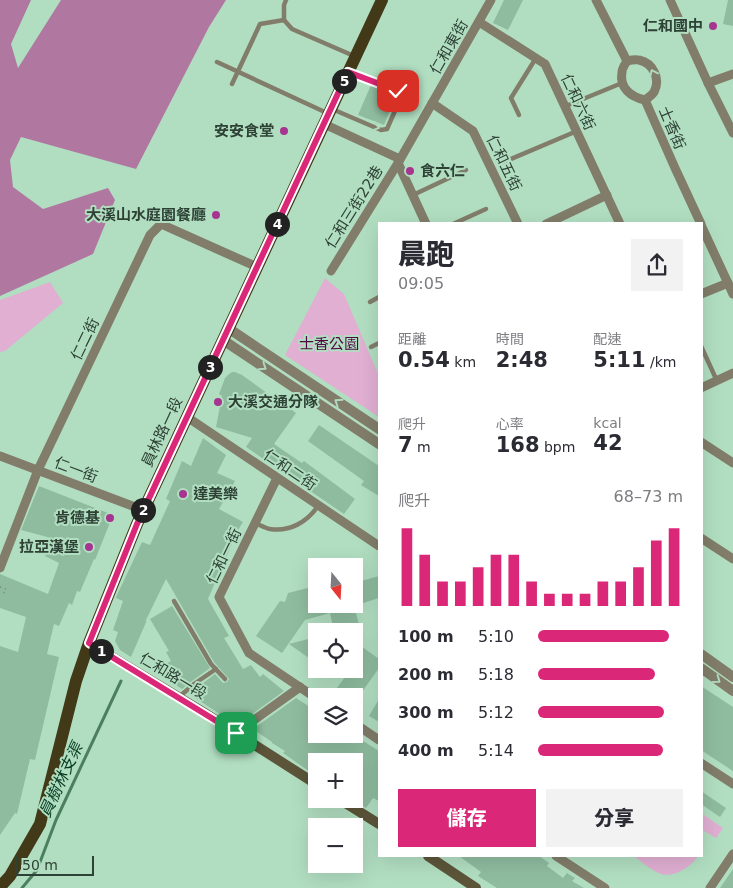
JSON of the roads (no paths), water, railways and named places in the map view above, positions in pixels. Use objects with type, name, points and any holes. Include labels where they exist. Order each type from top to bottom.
[{"type":"main road","name":"員林路一段","points":[[0,887],[10,876],[40,824],[76,681],[89,643],[143,510],[382,0]]},
{"type":"main road","name":"仁和路一段","points":[[89,643],[179,697],[308,779]]},
{"type":"main road","points":[[353,808],[378,823]]},
{"type":"main road","points":[[430,857],[476,888]]},
{"type":"street","name":"仁和東街","points":[[399,161],[491,0]]},
{"type":"street","points":[[596,0],[627,61]]},
{"type":"street","points":[[670,0],[733,133]]},
{"type":"street","name":"仁和六街","points":[[479,22],[545,64],[619,222]]},
{"type":"street","points":[[627,61],[638,59],[648,63],[655,72],[657,83],[653,93],[645,100]]},
{"type":"street","points":[[622,83],[622,71],[627,61]]},
{"type":"street","points":[[708,83],[733,74]]},
{"type":"street","name":"士香街","points":[[622,83],[627,92],[635,98],[645,100],[700,222]]},
{"type":"street","name":"仁和五街","points":[[432,103],[474,131],[517,222]]},
{"type":"street","points":[[328,116],[399,161],[425,222]]},
{"type":"street","name":"仁和三街22巷","points":[[330,271],[399,161]]},
{"type":"street","points":[[550,222],[606,196]]},
{"type":"street","name":"仁二街","points":[[0,568],[38,470],[150,235],[161,224],[257,267]]},
{"type":"street","name":"士香街","points":[[703,228],[733,294]]},
{"type":"street","points":[[703,293],[728,283]]},
{"type":"street","points":[[228,328],[378,429]]},
{"type":"street","points":[[223,340],[378,443]]},
{"type":"street","points":[[703,387],[733,373]]},
{"type":"street","name":"仁和二街","points":[[187,417],[378,545]]},
{"type":"street","points":[[703,443],[733,463]]},
{"type":"street","name":"仁一街","points":[[0,456],[143,510]]},
{"type":"street","name":"仁和一街","points":[[277,478],[219,597],[248,653],[308,692]]},
{"type":"street","points":[[703,539],[733,559]]},
{"type":"street","points":[[703,655],[733,677]]},
{"type":"street","points":[[703,669],[733,691]]},
{"type":"street","points":[[236,733],[300,687]]},
{"type":"street","points":[[363,729],[378,739]]},
{"type":"street","points":[[703,764],[733,784]]},
{"type":"street","points":[[710,888],[733,854]]},
{"type":"street","points":[[558,857],[605,888]]},
{"type":"lane","points":[[286,0],[284,20],[292,29],[355,57]]},
{"type":"lane","points":[[232,84],[260,24],[284,20]]},
{"type":"lane","points":[[519,115],[511,98],[536,58]]},
{"type":"lane","points":[[217,62],[328,116],[381,130],[388,129],[401,97],[398,91],[348,72]]},
{"type":"lane","points":[[565,106],[622,83]]},
{"type":"lane","points":[[504,162],[577,131]]},
{"type":"lane","points":[[413,195],[466,170]]},
{"type":"lane","points":[[457,222],[486,209]]},
{"type":"lane","points":[[370,302],[378,298]]},
{"type":"lane","points":[[370,347],[378,343]]},
{"type":"lane","points":[[703,351],[716,381]]},
{"type":"lane","points":[[255,523],[268,529],[279,530],[289,528],[307,520],[318,506]]},
{"type":"lane","points":[[174,601],[211,664],[225,679]]},
{"type":"lane","points":[[179,697],[216,669]]},
{"type":"waterway","name":"員樹林支渠","points":[[22,888],[37,870],[56,820],[121,681]]},
{"type":"place","name":"仁和國中","points":[[713,26]]},
{"type":"place","name":"安安食堂","points":[[284,131]]},
{"type":"place","name":"食六仁","points":[[410,171]]},
{"type":"place","name":"大溪山水庭園餐廳","points":[[216,215]]},
{"type":"place","name":"大溪交通分隊","points":[[218,402]]},
{"type":"place","name":"達美樂","points":[[183,494]]},
{"type":"place","name":"肯德基","points":[[110,518]]},
{"type":"place","name":"拉亞漢堡","points":[[89,547]]},
{"type":"park label","name":"士香公園","points":[[329,344]]}]
